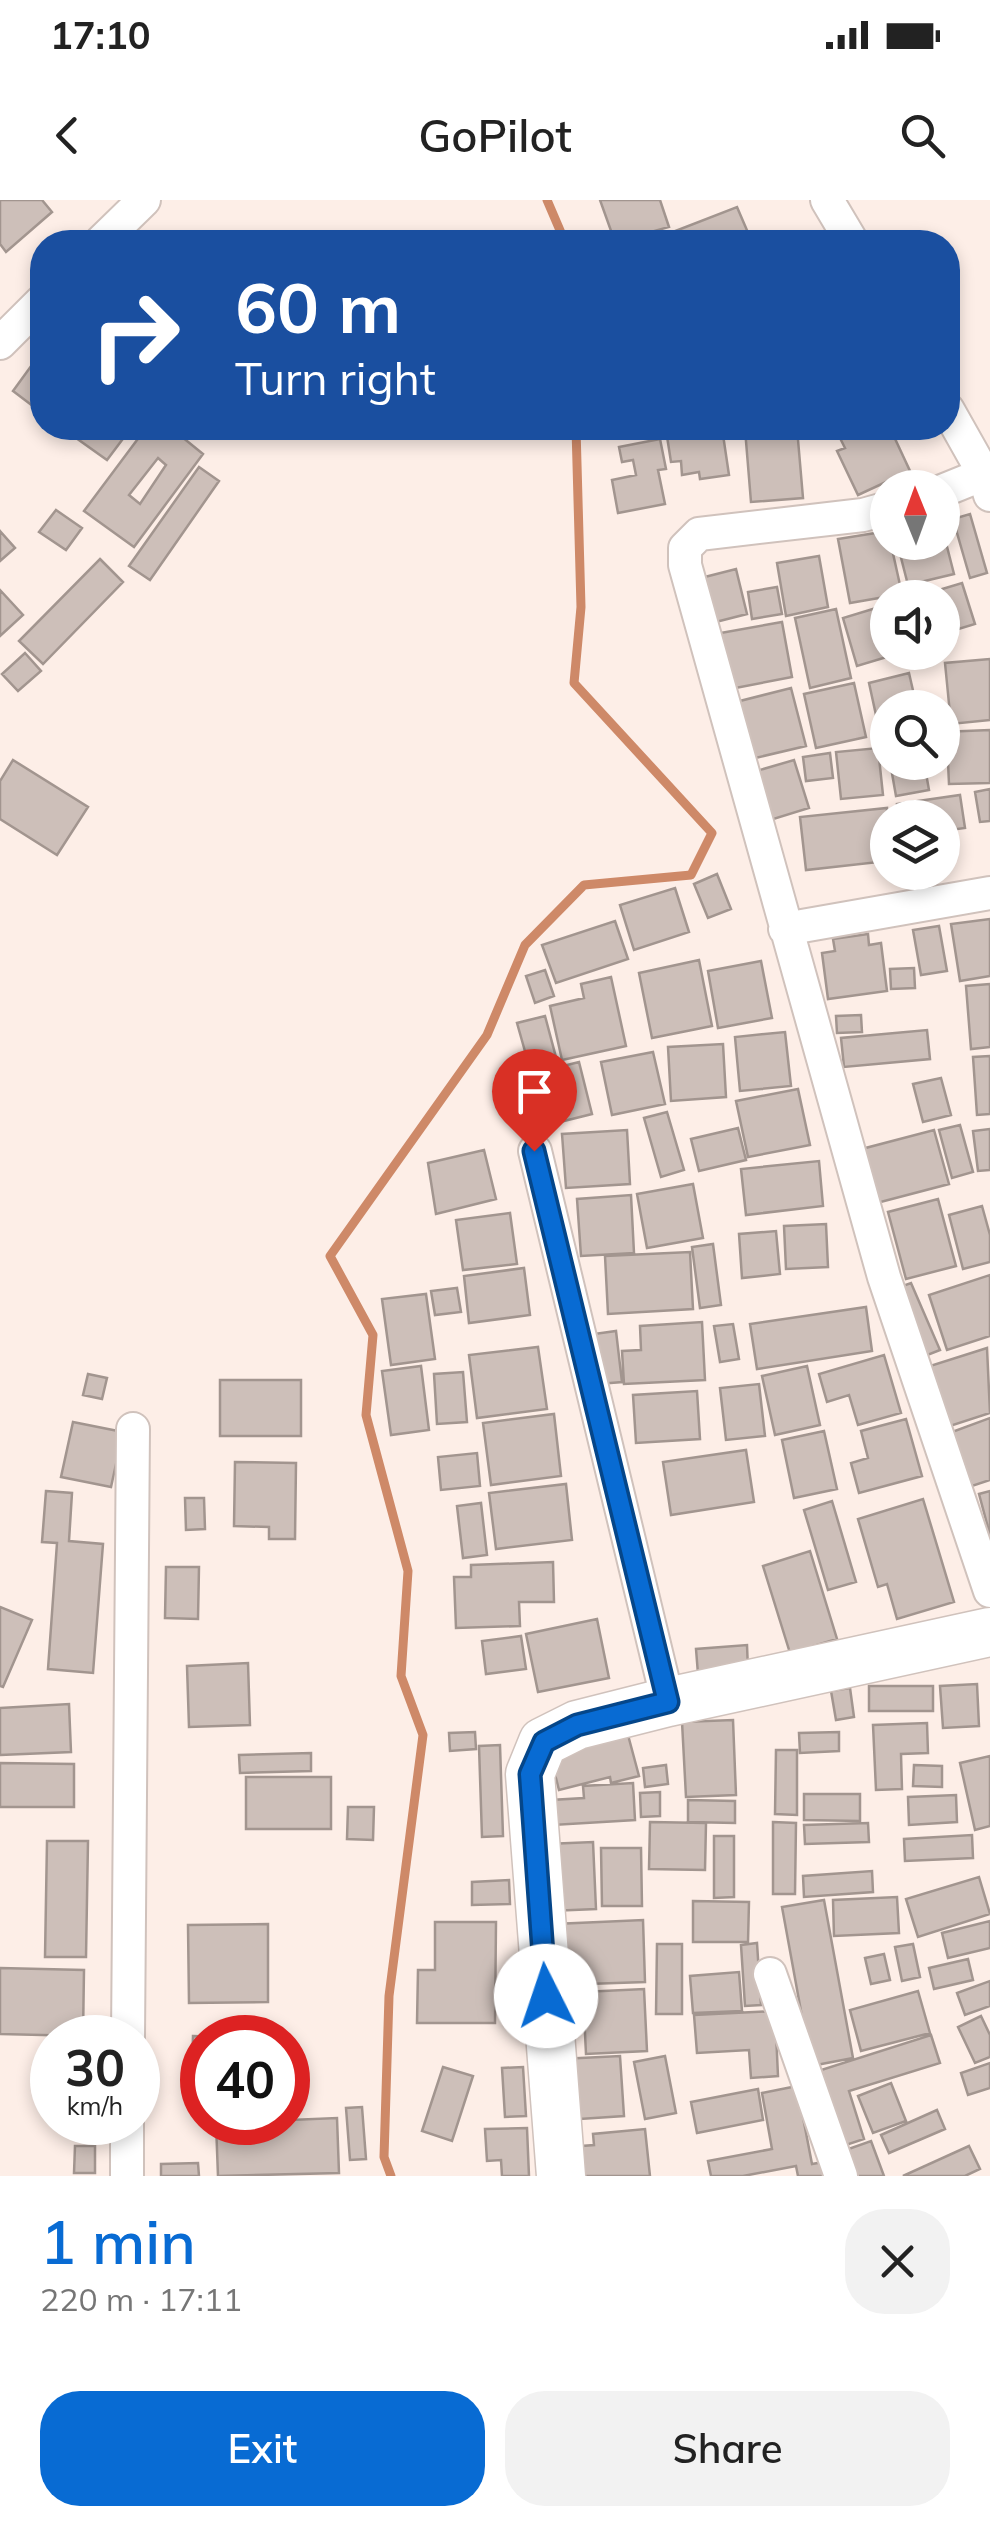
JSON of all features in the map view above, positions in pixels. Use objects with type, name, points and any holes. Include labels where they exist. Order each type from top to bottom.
[{"type":"street","points":[[113,230],[144,200]]},
{"type":"street","points":[[828,200],[845,230]]},
{"type":"street","points":[[0,343],[30,313]]},
{"type":"street","points":[[960,433],[987,484],[960,488]]},
{"type":"street","points":[[870,512],[699,534],[685,548],[685,565],[884,1276],[990,1592]]},
{"type":"street","points":[[785,929],[990,893]]},
{"type":"street","points":[[534,1151],[668,1702]]},
{"type":"street","points":[[128,2015],[133,1430]]},
{"type":"street","points":[[561,2176],[530,1774],[544,1742],[577,1725],[668,1702],[990,1632]]},
{"type":"street","points":[[770,1974],[841,2176]]},
{"type":"street","points":[[127,2176],[128,2145]]},
{"type":"building","points":[[0,200],[42,200],[52,212],[6,252],[0,244]]},
{"type":"building","points":[[600,200],[660,200],[669,227],[658,230],[611,230]]},
{"type":"building","points":[[737,207],[747,230],[678,230]]},
{"type":"building","points":[[30,368],[30,404],[13,391]]},
{"type":"building","points":[[79,440],[122,440],[107,460]]},
{"type":"building","points":[[137,440],[186,440],[203,454],[134,547],[84,511]],"holes":[[[158,458],[166,465],[140,504],[129,495]]]},
{"type":"building","points":[[660,440],[666,469],[658,470],[665,504],[618,513],[612,480],[636,475],[633,460],[622,462],[619,447]]},
{"type":"building","points":[[668,440],[724,440],[729,475],[700,479],[699,472],[682,475],[681,461],[671,462]]},
{"type":"building","points":[[746,440],[798,440],[803,498],[751,502]]},
{"type":"building","points":[[841,440],[896,440],[910,470],[870,470],[870,489],[858,495],[837,451],[845,448]]},
{"type":"building","points":[[199,467],[219,481],[150,580],[129,566]]},
{"type":"building","points":[[56,510],[82,528],[66,550],[39,532]]},
{"type":"building","points":[[970,514],[987,573],[970,578],[960,543],[960,517]]},
{"type":"building","points":[[0,531],[15,548],[0,561]]},
{"type":"building","points":[[870,534],[870,560],[894,560],[899,580],[870,580],[870,600],[850,603],[838,539]]},
{"type":"building","points":[[819,556],[828,607],[786,616],[777,563]]},
{"type":"building","points":[[100,559],[123,582],[43,664],[19,641]]},
{"type":"building","points":[[902,560],[950,560],[954,574],[907,580]]},
{"type":"building","points":[[736,569],[747,614],[708,624],[697,579]]},
{"type":"building","points":[[960,584],[975,624],[960,629]]},
{"type":"building","points":[[777,587],[782,614],[752,619],[748,592]]},
{"type":"building","points":[[0,590],[23,615],[0,636]]},
{"type":"building","points":[[836,609],[851,678],[810,688],[795,618]]},
{"type":"building","points":[[870,610],[870,662],[857,666],[843,618]]},
{"type":"building","points":[[782,622],[792,677],[725,690],[715,634]]},
{"type":"building","points":[[25,653],[41,671],[18,691],[2,674]]},
{"type":"building","points":[[990,659],[990,720],[960,723],[960,690],[948,690],[946,670],[960,670],[960,662]]},
{"type":"building","points":[[909,673],[913,690],[871,690],[869,683]]},
{"type":"building","points":[[854,683],[866,737],[816,748],[804,694]]},
{"type":"building","points":[[791,688],[806,746],[751,759],[736,702]]},
{"type":"building","points":[[990,730],[990,783],[949,784],[949,780],[960,780],[960,731]]},
{"type":"building","points":[[870,749],[870,780],[881,780],[883,795],[841,799],[836,752]]},
{"type":"building","points":[[830,753],[833,778],[806,781],[803,757]]},
{"type":"building","points":[[13,760],[88,807],[57,855],[0,819],[0,781]]},
{"type":"building","points":[[794,760],[809,808],[767,821],[753,772]]},
{"type":"building","points":[[893,780],[927,780],[929,790],[896,796]]},
{"type":"building","points":[[990,789],[990,821],[980,822],[975,792]]},
{"type":"building","points":[[960,795],[965,828],[960,829],[960,800],[925,800]]},
{"type":"building","points":[[870,810],[870,863],[806,870],[800,817]]},
{"type":"building","points":[[717,874],[731,909],[708,918],[694,884]]},
{"type":"building","points":[[675,888],[689,932],[634,950],[620,905]]},
{"type":"building","points":[[990,919],[990,976],[960,981],[951,924]]},
{"type":"building","points":[[615,921],[628,959],[556,983],[542,945]]},
{"type":"building","points":[[939,926],[947,971],[921,975],[913,930]]},
{"type":"building","points":[[868,934],[869,945],[881,943],[887,991],[828,999],[822,953],[835,951],[833,939]]},
{"type":"building","points":[[699,960],[712,1026],[652,1038],[639,973]]},
{"type":"building","points":[[761,961],[772,1018],[718,1028],[708,971]]},
{"type":"building","points":[[914,968],[915,988],[891,989],[890,969]]},
{"type":"building","points":[[545,970],[554,996],[535,1003],[526,976]]},
{"type":"building","points":[[611,977],[626,1046],[562,1060],[550,1006],[584,998],[581,984]]},
{"type":"building","points":[[990,984],[990,1047],[971,1049],[966,986]]},
{"type":"building","points":[[861,1015],[862,1032],[837,1033],[836,1016]]},
{"type":"building","points":[[545,1016],[557,1061],[530,1069],[517,1023]]},
{"type":"building","points":[[927,1030],[930,1059],[844,1067],[841,1038]]},
{"type":"building","points":[[785,1032],[791,1086],[740,1091],[735,1037]]},
{"type":"building","points":[[723,1044],[726,1097],[671,1101],[668,1047]]},
{"type":"building","points":[[653,1052],[665,1104],[612,1115],[601,1062]]},
{"type":"building","points":[[990,1056],[990,1114],[977,1115],[973,1057]]},
{"type":"building","points":[[579,1062],[592,1114],[540,1127],[527,1075]]},
{"type":"building","points":[[941,1078],[951,1115],[923,1122],[913,1084]]},
{"type":"building","points":[[798,1089],[810,1145],[748,1157],[736,1101]]},
{"type":"building","points":[[667,1112],[684,1170],[661,1177],[644,1118]]},
{"type":"building","points":[[960,1125],[973,1172],[952,1178],[939,1130]]},
{"type":"building","points":[[738,1128],[746,1160],[699,1171],[691,1139]]},
{"type":"building","points":[[990,1129],[990,1170],[978,1171],[973,1131]]},
{"type":"building","points":[[627,1130],[630,1184],[566,1188],[562,1134]]},
{"type":"building","points":[[934,1130],[949,1184],[873,1204],[858,1150]]},
{"type":"building","points":[[484,1150],[496,1199],[436,1214],[428,1163]]},
{"type":"building","points":[[819,1161],[823,1206],[746,1215],[741,1169]]},
{"type":"building","points":[[693,1184],[703,1238],[647,1248],[637,1194]]},
{"type":"building","points":[[631,1195],[634,1253],[581,1256],[577,1199]]},
{"type":"building","points":[[938,1199],[956,1266],[906,1279],[888,1212]]},
{"type":"building","points":[[982,1206],[990,1235],[990,1262],[963,1269],[949,1215]]},
{"type":"building","points":[[510,1213],[517,1264],[463,1270],[456,1220]]},
{"type":"building","points":[[826,1224],[828,1267],[786,1269],[784,1226]]},
{"type":"building","points":[[776,1231],[780,1274],[742,1278],[739,1234]]},
{"type":"building","points":[[713,1244],[721,1305],[700,1308],[692,1247]]},
{"type":"building","points":[[690,1252],[693,1309],[608,1314],[605,1256]]},
{"type":"building","points":[[524,1268],[530,1315],[469,1323],[464,1276]]},
{"type":"building","points":[[990,1275],[990,1336],[947,1350],[929,1295]]},
{"type":"building","points":[[911,1283],[940,1350],[925,1356],[897,1288]]},
{"type":"building","points":[[457,1288],[461,1312],[435,1315],[431,1291]]},
{"type":"building","points":[[426,1294],[435,1359],[391,1365],[382,1299]]},
{"type":"building","points":[[866,1307],[872,1351],[757,1369],[750,1324]]},
{"type":"building","points":[[702,1322],[705,1380],[624,1384],[622,1351],[641,1350],[640,1326]]},
{"type":"building","points":[[733,1324],[739,1359],[720,1362],[714,1326]]},
{"type":"building","points":[[616,1331],[622,1382],[599,1384],[594,1334]]},
{"type":"building","points":[[538,1347],[547,1409],[477,1418],[469,1355]]},
{"type":"building","points":[[987,1348],[990,1413],[950,1426],[930,1366]]},
{"type":"building","points":[[884,1355],[901,1413],[858,1425],[849,1395],[827,1402],[819,1374]]},
{"type":"building","points":[[421,1366],[429,1430],[391,1435],[382,1371]]},
{"type":"building","points":[[807,1366],[820,1425],[775,1435],[762,1376]]},
{"type":"building","points":[[463,1372],[467,1422],[437,1424],[434,1374]]},
{"type":"building","points":[[88,1374],[107,1378],[102,1399],[83,1395]]},
{"type":"building","points":[[220,1380],[301,1380],[301,1436],[220,1436]]},
{"type":"building","points":[[759,1384],[765,1436],[726,1440],[720,1388]]},
{"type":"building","points":[[697,1391],[700,1439],[636,1443],[633,1395]]},
{"type":"building","points":[[554,1414],[561,1476],[491,1485],[483,1423]]},
{"type":"building","points":[[990,1418],[990,1480],[972,1486],[952,1432]]},
{"type":"building","points":[[906,1419],[922,1476],[859,1493],[851,1463],[868,1458],[861,1431]]},
{"type":"building","points":[[73,1422],[123,1432],[111,1487],[61,1477]]},
{"type":"building","points":[[824,1431],[837,1489],[794,1498],[782,1440]]},
{"type":"building","points":[[746,1450],[754,1502],[671,1515],[663,1462]]},
{"type":"building","points":[[477,1453],[480,1486],[441,1490],[438,1457]]},
{"type":"building","points":[[235,1462],[296,1463],[295,1539],[269,1539],[269,1527],[234,1526]]},
{"type":"building","points":[[566,1484],[572,1540],[496,1549],[489,1493]]},
{"type":"building","points":[[46,1491],[72,1493],[69,1541],[103,1544],[93,1673],[48,1669],[57,1543],[42,1542]]},
{"type":"building","points":[[990,1491],[990,1535],[979,1494]]},
{"type":"building","points":[[185,1498],[204,1498],[205,1529],[186,1530]]},
{"type":"building","points":[[923,1499],[954,1602],[897,1619],[887,1584],[878,1587],[858,1519]]},
{"type":"building","points":[[832,1501],[856,1582],[828,1590],[804,1510]]},
{"type":"building","points":[[481,1503],[487,1555],[463,1558],[457,1506]]},
{"type":"building","points":[[810,1551],[837,1639],[790,1653],[763,1566]]},
{"type":"building","points":[[553,1562],[554,1602],[519,1602],[520,1626],[456,1628],[454,1577],[471,1577],[471,1565]]},
{"type":"building","points":[[166,1567],[199,1567],[198,1619],[165,1618]]},
{"type":"building","points":[[0,1607],[32,1620],[3,1687],[0,1686]]},
{"type":"building","points":[[597,1619],[609,1678],[538,1692],[526,1634]]},
{"type":"building","points":[[521,1636],[526,1669],[486,1674],[482,1641]]},
{"type":"building","points":[[747,1645],[748,1670],[698,1674],[696,1649]]},
{"type":"building","points":[[248,1663],[250,1725],[189,1727],[187,1666]]},
{"type":"building","points":[[977,1684],[979,1726],[943,1728],[940,1686]]},
{"type":"building","points":[[869,1686],[933,1686],[933,1711],[869,1711]]},
{"type":"building","points":[[850,1688],[854,1717],[836,1720],[831,1691]]},
{"type":"building","points":[[69,1704],[71,1752],[0,1755],[0,1708]]},
{"type":"building","points":[[733,1720],[736,1795],[686,1797],[682,1722]]},
{"type":"building","points":[[927,1723],[928,1753],[901,1754],[902,1789],[876,1790],[873,1725]]},
{"type":"building","points":[[475,1732],[476,1749],[450,1751],[449,1733]]},
{"type":"building","points":[[839,1732],[839,1751],[800,1753],[799,1733]]},
{"type":"building","points":[[628,1735],[639,1776],[611,1783],[610,1777],[559,1790],[550,1755]]},
{"type":"building","points":[[500,1745],[503,1836],[482,1837],[479,1746]]},
{"type":"building","points":[[776,1750],[797,1750],[797,1815],[775,1814]]},
{"type":"building","points":[[311,1753],[311,1771],[240,1773],[239,1755]]},
{"type":"building","points":[[990,1756],[990,1826],[975,1830],[960,1763]]},
{"type":"building","points":[[0,1763],[74,1764],[74,1807],[0,1807]]},
{"type":"building","points":[[666,1765],[668,1784],[645,1787],[643,1768]]},
{"type":"building","points":[[914,1765],[942,1766],[942,1787],[913,1786]]},
{"type":"building","points":[[246,1777],[331,1777],[331,1829],[246,1829]]},
{"type":"building","points":[[633,1783],[635,1820],[553,1825],[551,1800],[584,1798],[583,1786]]},
{"type":"building","points":[[660,1792],[660,1816],[641,1817],[640,1793]]},
{"type":"building","points":[[804,1794],[860,1794],[860,1821],[804,1820]]},
{"type":"building","points":[[956,1795],[957,1822],[909,1825],[908,1797]]},
{"type":"building","points":[[688,1800],[735,1801],[735,1823],[688,1822]]},
{"type":"building","points":[[348,1807],[374,1807],[373,1840],[347,1839]]},
{"type":"building","points":[[650,1822],[706,1823],[705,1870],[649,1869]]},
{"type":"building","points":[[773,1822],[796,1823],[795,1894],[773,1894]]},
{"type":"building","points":[[868,1823],[869,1842],[805,1844],[804,1825]]},
{"type":"building","points":[[972,1835],[973,1858],[905,1861],[904,1839]]},
{"type":"building","points":[[714,1836],[734,1836],[734,1897],[714,1898]]},
{"type":"building","points":[[47,1841],[88,1841],[86,1957],[45,1957]]},
{"type":"building","points":[[593,1842],[596,1909],[550,1911],[547,1844]]},
{"type":"building","points":[[601,1848],[641,1848],[642,1906],[602,1906]]},
{"type":"building","points":[[872,1871],[873,1892],[804,1897],[803,1876]]},
{"type":"building","points":[[979,1877],[990,1914],[918,1937],[906,1899]]},
{"type":"building","points":[[509,1880],[510,1904],[472,1905],[472,1882]]},
{"type":"building","points":[[897,1897],[899,1933],[834,1936],[833,1900]]},
{"type":"building","points":[[824,1900],[853,2058],[811,2066],[782,1907]]},
{"type":"building","points":[[693,1901],[749,1902],[748,1942],[693,1942]]},
{"type":"building","points":[[643,1920],[645,1982],[558,1985],[555,1924]]},
{"type":"building","points":[[990,1921],[990,1948],[948,1958],[942,1933]]},
{"type":"building","points":[[435,1922],[496,1922],[495,2023],[417,2023],[418,1970],[435,1970]]},
{"type":"building","points":[[268,1924],[268,2002],[189,2003],[188,1925]]},
{"type":"building","points":[[757,1943],[761,2005],[745,2006],[741,1945]]},
{"type":"building","points":[[657,1944],[682,1944],[682,2014],[656,2014]]},
{"type":"building","points":[[913,1944],[920,1977],[902,1981],[895,1947]]},
{"type":"building","points":[[884,1954],[890,1980],[871,1984],[865,1958]]},
{"type":"building","points":[[968,1959],[973,1980],[934,1989],[929,1968]]},
{"type":"building","points":[[0,1968],[84,1970],[83,2015],[30,2015],[30,2035],[0,2034]]},
{"type":"building","points":[[739,1972],[742,2011],[693,2013],[690,1976]]},
{"type":"building","points":[[990,1981],[990,2006],[965,2015],[957,1993]]},
{"type":"building","points":[[644,1989],[647,2051],[586,2054],[583,1992]]},
{"type":"building","points":[[918,1991],[930,2033],[861,2051],[850,2010]]},
{"type":"building","points":[[775,2011],[778,2076],[751,2078],[749,2050],[697,2053],[694,2015]]},
{"type":"building","points":[[981,2016],[990,2035],[990,2057],[975,2063],[958,2027]]},
{"type":"building","points":[[931,2035],[940,2063],[849,2091],[864,2139],[843,2146],[818,2071]]},
{"type":"building","points":[[620,2056],[624,2116],[565,2120],[561,2059]]},
{"type":"building","points":[[665,2056],[676,2113],[645,2119],[634,2062]]},
{"type":"building","points":[[990,2063],[990,2088],[968,2095],[961,2073]]},
{"type":"building","points":[[443,2067],[473,2076],[452,2141],[422,2131]]},
{"type":"building","points":[[523,2067],[526,2116],[505,2117],[502,2068]]},
{"type":"building","points":[[891,2083],[906,2121],[873,2133],[858,2096]]},
{"type":"building","points":[[797,2086],[812,2164],[829,2161],[832,2176],[798,2176],[796,2166],[743,2176],[711,2176],[708,2161],[772,2149],[762,2093]]},
{"type":"building","points":[[758,2089],[763,2120],[697,2133],[691,2102]]},
{"type":"building","points":[[362,2107],[366,2159],[350,2160],[346,2108]]},
{"type":"building","points":[[937,2110],[945,2129],[889,2153],[881,2135]]},
{"type":"building","points":[[337,2118],[339,2173],[218,2176],[217,2145],[310,2145],[310,2119]]},
{"type":"building","points":[[527,2128],[529,2176],[502,2176],[501,2160],[487,2161],[485,2129]]},
{"type":"building","points":[[645,2129],[650,2176],[584,2176],[582,2146],[594,2145],[593,2134]]},
{"type":"building","points":[[871,2141],[884,2176],[849,2176],[840,2152]]},
{"type":"building","points":[[75,2146],[95,2146],[95,2173],[74,2173]]},
{"type":"building","points":[[969,2146],[980,2169],[965,2176],[903,2176]]},
{"type":"building","points":[[198,2163],[199,2176],[161,2176],[161,2164]]},
{"type":"waterway","points":[[547,200],[560,230]]},
{"type":"waterway","points":[[391,2176],[384,2157],[389,1996],[423,1735],[401,1676],[408,1571],[366,1415],[373,1335],[330,1256],[487,1035],[525,945],[584,885],[691,875],[712,833],[574,683],[581,607],[576,440]]},
{"type":"route","points":[[534,1151],[668,1702],[577,1725],[544,1742],[530,1774],[546,1996]]}]
